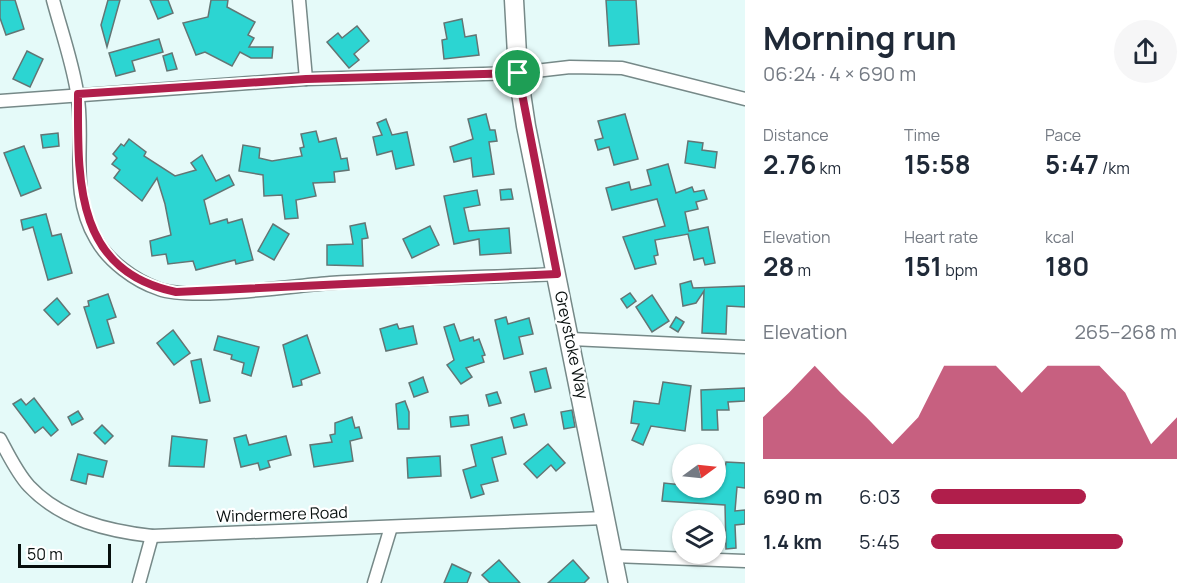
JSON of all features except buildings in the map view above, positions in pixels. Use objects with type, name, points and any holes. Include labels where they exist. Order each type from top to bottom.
[{"type":"street","points":[[53,0],[78,94],[78,170],[85,208],[95,238],[106,253],[123,268],[158,289],[198,292],[338,283],[557,274]]},
{"type":"street","points":[[298,0],[306,79]]},
{"type":"street","name":"Greystoke Way","points":[[514,0],[518,73],[618,583]]},
{"type":"street","points":[[0,101],[306,79],[518,73],[570,67],[622,68],[745,99]]},
{"type":"street","points":[[571,339],[745,347]]},
{"type":"street","name":"Windermere Road","points":[[0,439],[29,486],[54,507],[80,521],[129,533],[152,536],[605,518]]},
{"type":"street","points":[[374,583],[392,527]]},
{"type":"street","points":[[139,583],[152,536]]},
{"type":"street","points":[[613,556],[745,561]]},
{"type":"route","points":[[518,73],[526,126],[557,274],[176,292],[158,289],[123,268],[106,253],[95,238],[85,208],[78,170],[78,94],[306,79],[518,73]]}]
